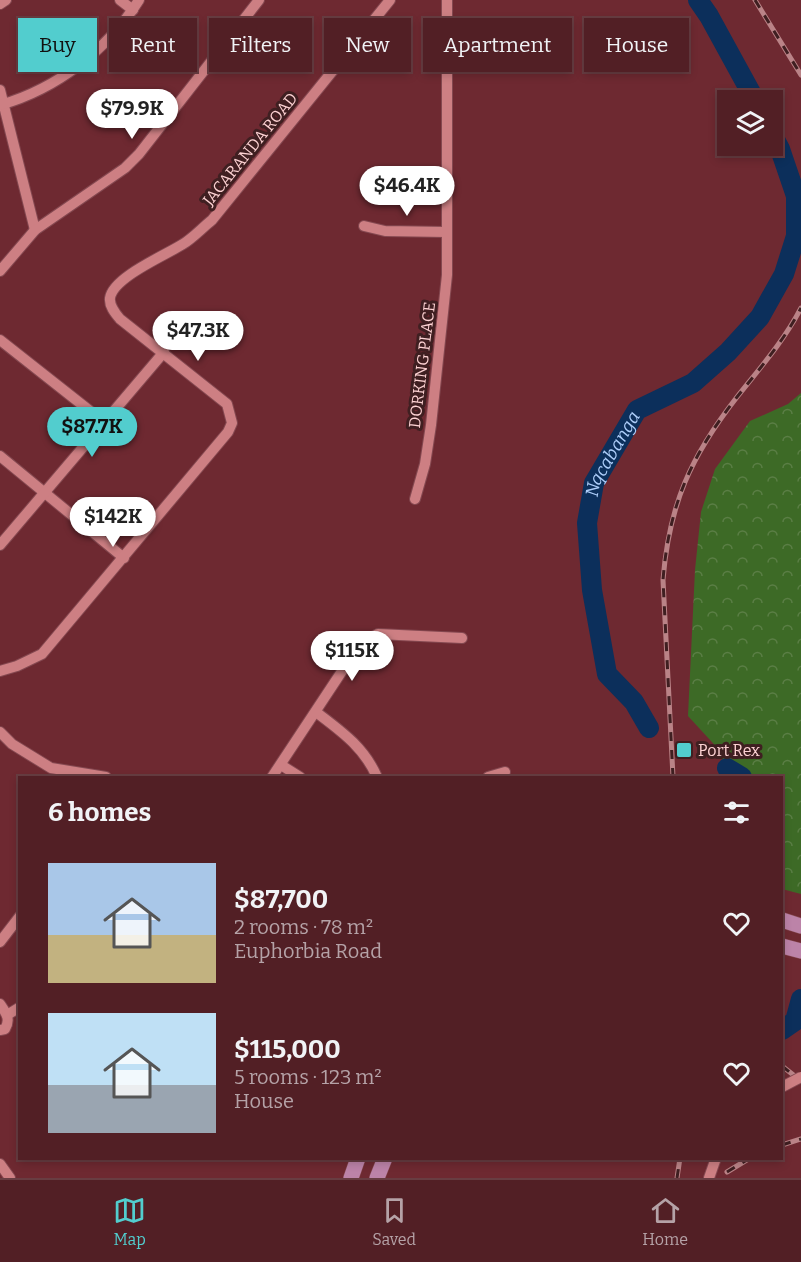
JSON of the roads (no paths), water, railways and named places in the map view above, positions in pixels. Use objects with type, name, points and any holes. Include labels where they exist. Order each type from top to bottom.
[{"type":"main road","points":[[783,920],[801,926]]},
{"type":"main road","points":[[783,946],[801,951]]},
{"type":"main road","points":[[351,1178],[357,1160]]},
{"type":"main road","points":[[377,1178],[384,1160]]},
{"type":"street","points":[[0,4],[6,0]]},
{"type":"street","points":[[2,104],[21,98],[80,66],[114,33],[136,5],[120,0]]},
{"type":"street","points":[[0,271],[35,230],[125,168],[140,154],[259,0]]},
{"type":"street","name":"JACARANDA ROAD","points":[[164,352],[120,319],[111,307],[110,298],[117,285],[128,275],[186,243],[212,220],[390,0]]},
{"type":"street","name":"DORKING PLACE","points":[[415,499],[425,464],[431,425],[446,296],[447,0]]},
{"type":"street","points":[[0,90],[35,230]]},
{"type":"street","points":[[364,225],[385,231],[447,232]]},
{"type":"street","points":[[0,340],[104,422]]},
{"type":"street","points":[[0,545],[164,352],[227,404],[232,423],[228,432],[124,558],[42,654],[0,671]]},
{"type":"street","points":[[0,456],[124,558]]},
{"type":"street","points":[[273,776],[356,650],[368,640],[378,634],[462,638]]},
{"type":"street","points":[[316,712],[349,736],[363,751],[377,776]]},
{"type":"street","points":[[1,735],[28,756],[51,768],[98,776]]},
{"type":"street","points":[[281,765],[298,776]]},
{"type":"street","points":[[491,776],[505,772]]},
{"type":"street","points":[[0,942],[18,919]]},
{"type":"street","points":[[0,1004],[7,1015],[8,1023],[5,1029],[0,1030]]},
{"type":"street","points":[[7,1015],[18,1008]]},
{"type":"street","points":[[783,1086],[801,1077]]},
{"type":"street","points":[[709,1178],[715,1160]]},
{"type":"street","points":[[0,1164],[10,1178]]},
{"type":"waterway","name":"Nqcabanga","points":[[698,0],[750,90]]},
{"type":"waterway","name":"Nqcabanga","points":[[649,728],[634,702],[607,674],[592,590],[587,523],[594,483],[637,410],[693,383],[728,352],[760,317],[784,274],[796,236],[796,196],[782,156]]},
{"type":"waterway","name":"Nqcabanga","points":[[727,768],[740,776]]},
{"type":"waterway","name":"Nqcabanga","points":[[783,1029],[795,1021],[801,999]]},
{"type":"railway","points":[[755,0],[801,75]]},
{"type":"railway","points":[[673,776],[663,580],[666,553],[677,504],[685,482],[707,440],[779,343],[801,308]]},
{"type":"railway","points":[[783,1067],[801,1081]]},
{"type":"railway","points":[[783,1145],[801,1139]]},
{"type":"railway","points":[[677,1178],[680,1160]]},
{"type":"railway","points":[[727,1172],[747,1160]]},
{"type":"place","name":"Port Rex","points":[[684,750]]}]
